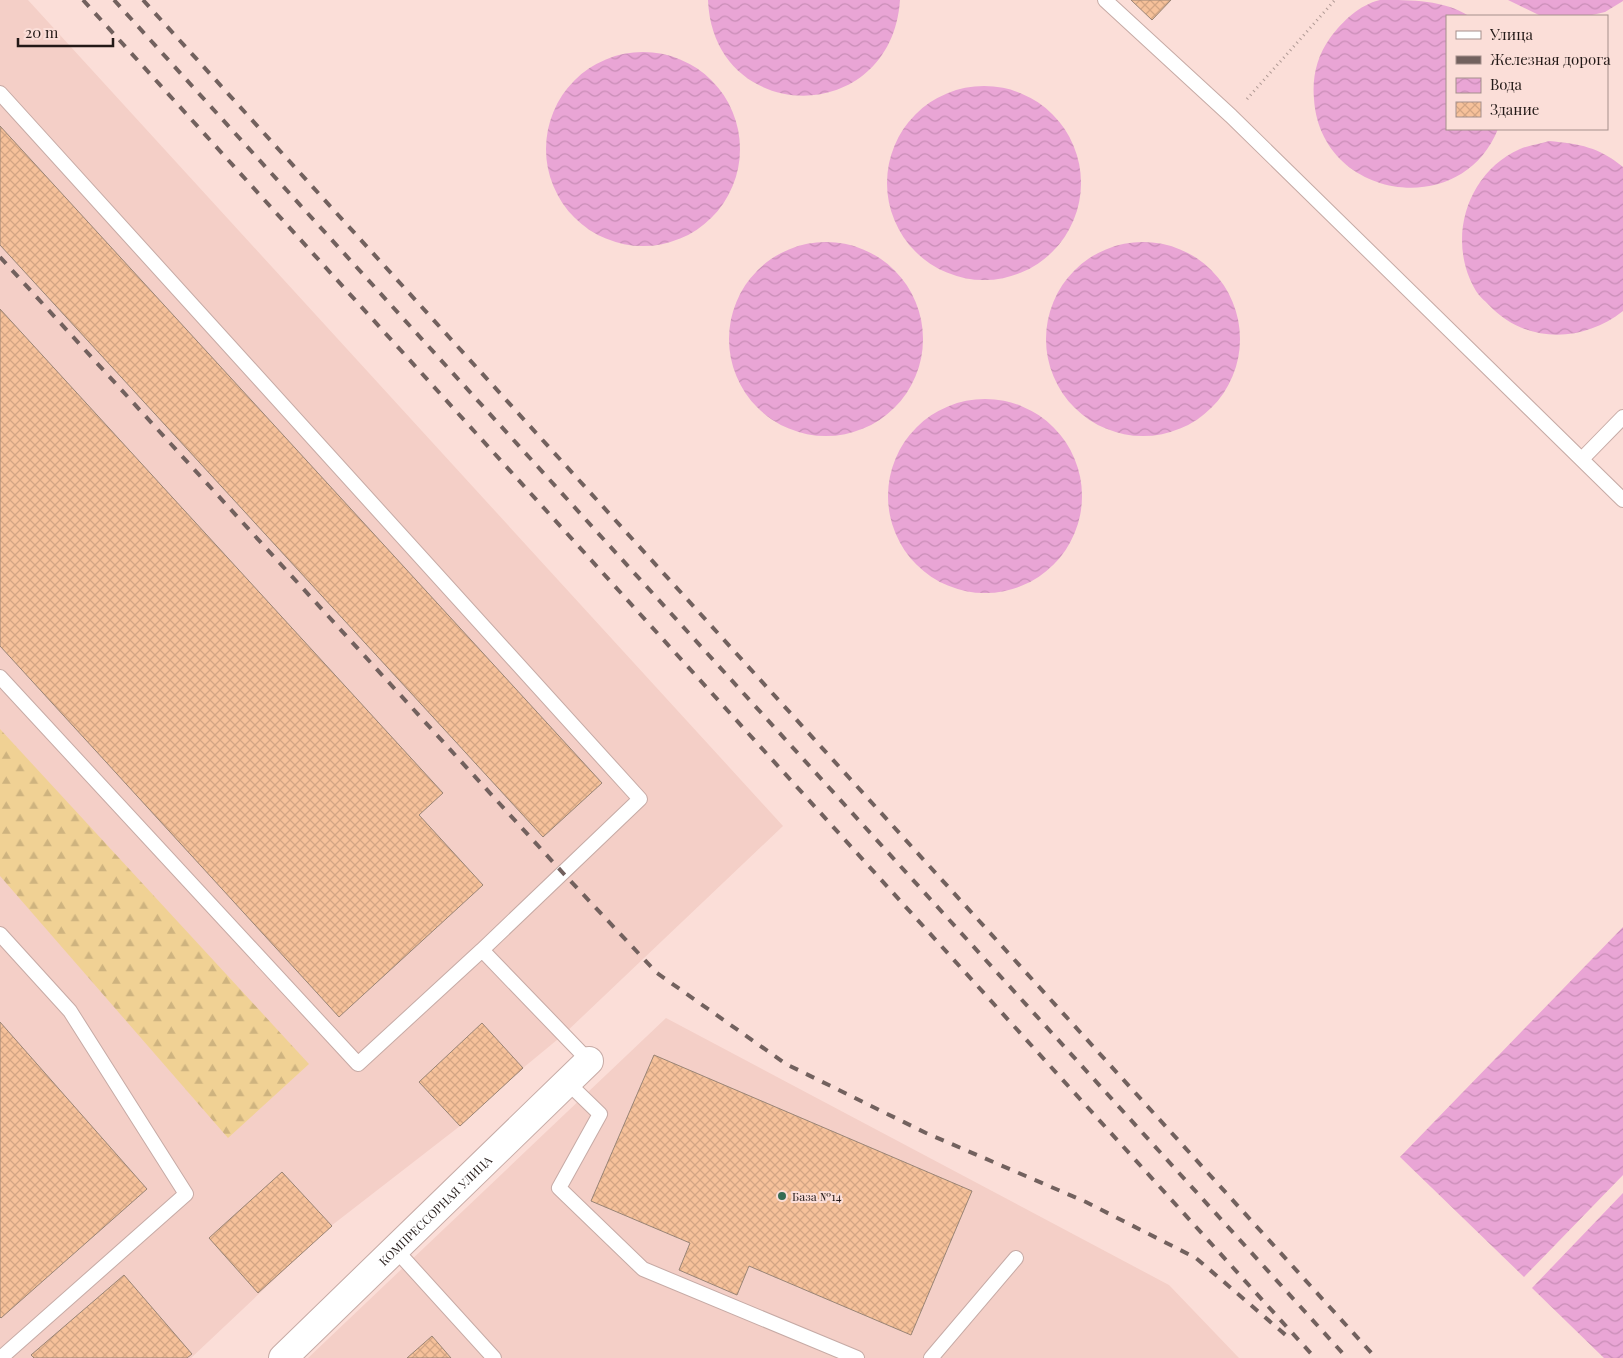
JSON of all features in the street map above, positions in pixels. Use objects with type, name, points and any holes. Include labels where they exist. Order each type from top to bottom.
[{"type":"street","name":"КОМПРЕССОРНАЯ УЛИЦА","points":[[283,1358],[588,1061]]},
{"type":"lane","points":[[1105,0],[1231,116],[1623,500]]},
{"type":"lane","points":[[0,93],[640,799],[482,950],[358,1064],[0,677]]},
{"type":"lane","points":[[1582,459],[1623,416]]},
{"type":"lane","points":[[0,934],[70,1011],[186,1194],[2,1356]]},
{"type":"lane","points":[[482,950],[588,1061]]},
{"type":"lane","points":[[567,1082],[600,1114],[559,1188],[636,1263],[644,1269],[857,1358]]},
{"type":"lane","points":[[395,1249],[494,1358]]},
{"type":"lane","points":[[931,1358],[1016,1258]]},
{"type":"path","points":[[1231,116],[1336,0]]},
{"type":"shaded area","points":[[0,0],[28,0],[783,826],[563,1035],[523,1068],[460,1126],[331,1226],[191,1358],[0,1358]]},
{"type":"shaded area","points":[[666,1018],[1169,1285],[1239,1358],[308,1358]]},
{"type":"green space","points":[[0,729],[309,1064],[228,1138],[0,876]]},
{"type":"water","points":[[708,0],[900,0],[889,42],[867,72],[837,90],[802,96],[769,89],[739,71],[717,41]]},
{"type":"water","points":[[1380,0],[1427,2],[1449,7],[1467,15],[1446,15],[1446,130],[1497,130],[1480,159],[1454,178],[1425,187],[1394,186],[1365,177],[1340,159],[1322,133],[1314,99],[1316,67],[1325,45],[1340,26],[1358,10]]},
{"type":"water","points":[[1508,0],[1623,0],[1605,12],[1592,15],[1539,15]]},
{"type":"water","points":[[643,52],[662,54],[680,60],[704,74],[718,88],[732,112],[738,130],[740,149],[738,168],[732,186],[718,210],[704,224],[680,238],[662,244],[643,246],[624,244],[606,238],[582,224],[568,210],[554,186],[548,168],[546,149],[548,130],[554,112],[568,88],[582,74],[606,60],[624,54]]},
{"type":"water","points":[[984,86],[1003,88],[1021,94],[1045,108],[1059,122],[1073,146],[1079,164],[1081,183],[1079,202],[1073,220],[1059,244],[1045,258],[1021,272],[1003,278],[984,280],[965,278],[947,272],[923,258],[909,244],[895,220],[889,202],[887,183],[889,164],[895,146],[909,122],[923,108],[947,94],[965,88]]},
{"type":"water","points":[[1549,141],[1589,148],[1606,155],[1623,167],[1623,311],[1607,322],[1590,329],[1555,335],[1520,327],[1503,318],[1479,295],[1467,272],[1462,230],[1466,210],[1474,191],[1486,174],[1501,160],[1520,149]]},
{"type":"water","points":[[826,242],[845,244],[872,254],[887,264],[901,278],[915,302],[921,320],[923,339],[921,358],[911,385],[901,400],[887,414],[863,428],[845,434],[826,436],[807,434],[780,424],[765,414],[751,400],[737,376],[731,358],[729,339],[731,320],[741,293],[751,278],[765,264],[789,250],[807,244]]},
{"type":"water","points":[[1143,242],[1162,244],[1189,254],[1204,264],[1218,278],[1232,302],[1238,320],[1240,339],[1238,358],[1228,385],[1218,400],[1204,414],[1180,428],[1162,434],[1143,436],[1124,434],[1097,424],[1082,414],[1068,400],[1054,376],[1048,358],[1046,339],[1048,320],[1058,293],[1068,278],[1082,264],[1106,250],[1124,244]]},
{"type":"water","points":[[985,399],[1004,401],[1031,411],[1046,421],[1060,435],[1074,459],[1080,477],[1082,496],[1080,515],[1070,542],[1060,557],[1046,571],[1022,585],[1004,591],[985,593],[966,591],[939,581],[924,571],[910,557],[896,533],[890,515],[888,496],[890,477],[900,450],[910,435],[924,421],[948,407],[966,401]]},
{"type":"water","points":[[1623,927],[1623,1175],[1524,1277],[1400,1157]]},
{"type":"water","points":[[1623,1193],[1623,1358],[1604,1358],[1532,1288]]},
{"type":"building","points":[[1131,0],[1171,0],[1152,20]]},
{"type":"building","points":[[0,126],[602,783],[543,837],[0,245]]},
{"type":"building","points":[[0,309],[443,793],[419,815],[483,885],[339,1017],[0,646]]},
{"type":"building","points":[[0,1022],[147,1189],[1,1318],[0,1317]]},
{"type":"building","points":[[482,1023],[523,1068],[460,1126],[419,1082]]},
{"type":"building","name":"База №14","points":[[654,1055],[972,1191],[911,1335],[749,1266],[737,1295],[679,1270],[690,1243],[591,1201]]},
{"type":"building","points":[[282,1172],[332,1226],[258,1293],[209,1238]]},
{"type":"building","points":[[124,1275],[192,1354],[187,1358],[34,1358],[31,1355]]},
{"type":"building","points":[[432,1336],[451,1358],[407,1358]]},
{"type":"railway","points":[[83,0],[1315,1358]]},
{"type":"railway","points":[[114,0],[1347,1358]]},
{"type":"railway","points":[[143,0],[1376,1358]]},
{"type":"railway","points":[[0,257],[563,873],[657,973],[786,1064],[926,1133],[1086,1202],[1196,1258],[1288,1337]]},
{"type":"place","name":"База №14","points":[[782,1196]]}]
